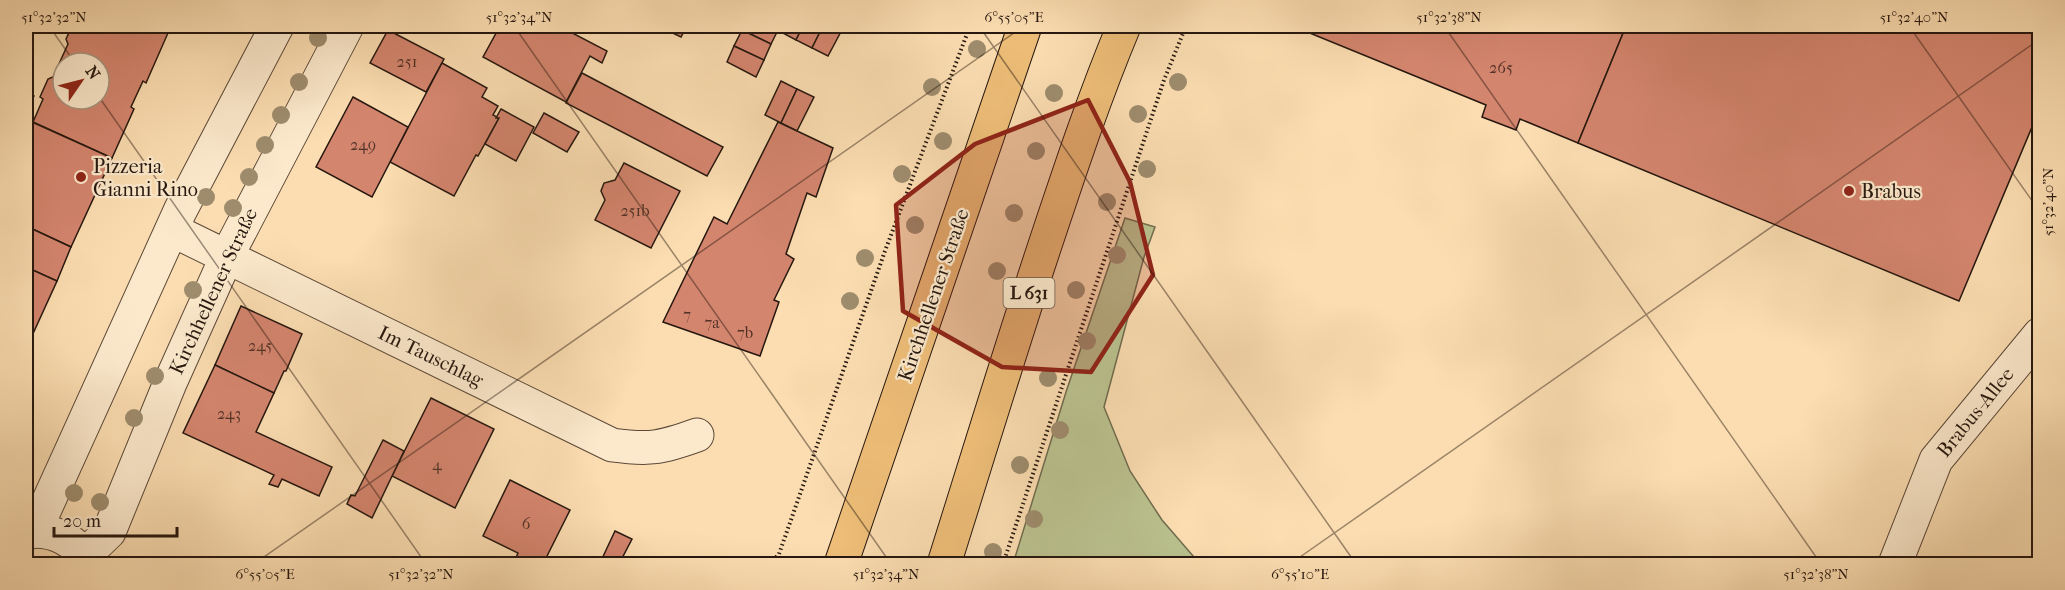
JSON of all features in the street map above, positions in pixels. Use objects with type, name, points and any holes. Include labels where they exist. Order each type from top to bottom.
[{"type":"main road","name":"Kirchhellener Straße","points":[[841,564],[1025,26]]},
{"type":"main road","name":"L 631","points":[[945,564],[1003,372],[1063,192],[1106,69],[1125,26]]},
{"type":"street","points":[[86,560],[64,537],[48,531],[30,531],[172,230],[277,26]]},
{"type":"street","name":"Kirchhellener Straße","points":[[86,560],[109,532],[170,383],[227,256],[347,26]]},
{"type":"street","name":"Im Tauschlag","points":[[172,230],[612,445],[641,449],[668,446],[697,435]]},
{"type":"street","name":"Brabus-Allee","points":[[1895,564],[1936,460],[2040,334]]},
{"type":"path","points":[[770,564],[779,554],[885,250],[969,26]]},
{"type":"path","points":[[1003,564],[1160,91],[1186,26]]},
{"type":"highlighted area","points":[[1088,100],[1130,182],[1153,275],[1091,372],[1002,367],[903,311],[896,205],[975,144]]},
{"type":"green space","points":[[1125,218],[1155,227],[1144,257],[1104,407],[1130,471],[1162,520],[1200,564],[1013,564],[1066,392]]},
{"type":"green space","points":[[39,558],[54,564],[26,564],[26,560]]},
{"type":"building","points":[[72,26],[151,26],[168,33],[146,83],[143,81],[131,107],[134,109],[112,158],[33,122],[43,99],[40,97],[48,79],[51,78],[51,111],[111,111],[111,51],[65,51],[68,44],[66,39]]},
{"type":"building","points":[[500,26],[559,26],[607,51],[602,63],[590,56],[566,102],[483,57]]},
{"type":"building","points":[[658,26],[687,26],[681,37]]},
{"type":"building","points":[[744,26],[779,28],[771,44],[742,30]]},
{"type":"building","points":[[782,26],[803,26],[796,40],[779,31]]},
{"type":"building","points":[[803,26],[823,26],[812,48],[796,40]]},
{"type":"building","points":[[823,26],[844,26],[828,56],[812,48]]},
{"type":"building","points":[[1304,26],[1626,26],[1578,143],[1520,119],[1516,130],[1482,117],[1486,105],[1300,29]]},
{"type":"building","name":"Brabus","points":[[1626,26],[2040,26],[2040,108],[1959,301],[1578,143]]},
{"type":"building","points":[[388,30],[444,59],[426,92],[370,63]]},
{"type":"building","points":[[742,30],[771,44],[764,60],[734,46]]},
{"type":"building","points":[[734,46],[764,60],[756,77],[727,62]]},
{"type":"building","points":[[442,63],[487,88],[482,97],[498,106],[493,115],[499,118],[454,196],[390,162]]},
{"type":"building","points":[[582,73],[723,147],[707,176],[566,103]]},
{"type":"building","points":[[781,81],[797,89],[781,123],[765,115]]},
{"type":"building","points":[[797,89],[814,97],[797,131],[781,123]]},
{"type":"building","points":[[26,91],[34,96],[26,109]]},
{"type":"building","points":[[353,97],[408,127],[372,197],[316,167]]},
{"type":"building","points":[[501,109],[534,127],[516,161],[485,144],[499,118],[496,118]]},
{"type":"building","points":[[544,113],[579,132],[567,152],[533,133]]},
{"type":"building","points":[[32,122],[112,158],[71,247],[26,226],[26,137]]},
{"type":"building","points":[[778,122],[833,148],[816,197],[807,193],[786,254],[794,259],[774,300],[779,302],[760,356],[663,322],[714,217],[727,224]]},
{"type":"building","points":[[624,163],[680,191],[651,248],[595,220],[605,200],[601,191],[604,183],[615,180]]},
{"type":"building","points":[[26,226],[71,247],[57,281],[26,267]]},
{"type":"building","points":[[26,267],[57,281],[26,349]]},
{"type":"building","points":[[241,306],[302,334],[274,393],[215,365]]},
{"type":"building","points":[[215,365],[274,393],[256,432],[332,467],[319,496],[282,479],[278,487],[269,484],[274,475],[183,433]]},
{"type":"building","points":[[431,398],[494,429],[455,508],[392,476]]},
{"type":"building","points":[[383,440],[404,451],[372,518],[347,504],[351,495],[355,496]]},
{"type":"building","points":[[510,480],[570,510],[543,564],[513,564],[518,553],[483,536]]},
{"type":"building","points":[[615,531],[632,539],[619,564],[600,563]]},
{"type":"place","name":"Pizzeria Gianni Rino","points":[[81,177]]},
{"type":"place","name":"Brabus","points":[[1849,191]]}]
